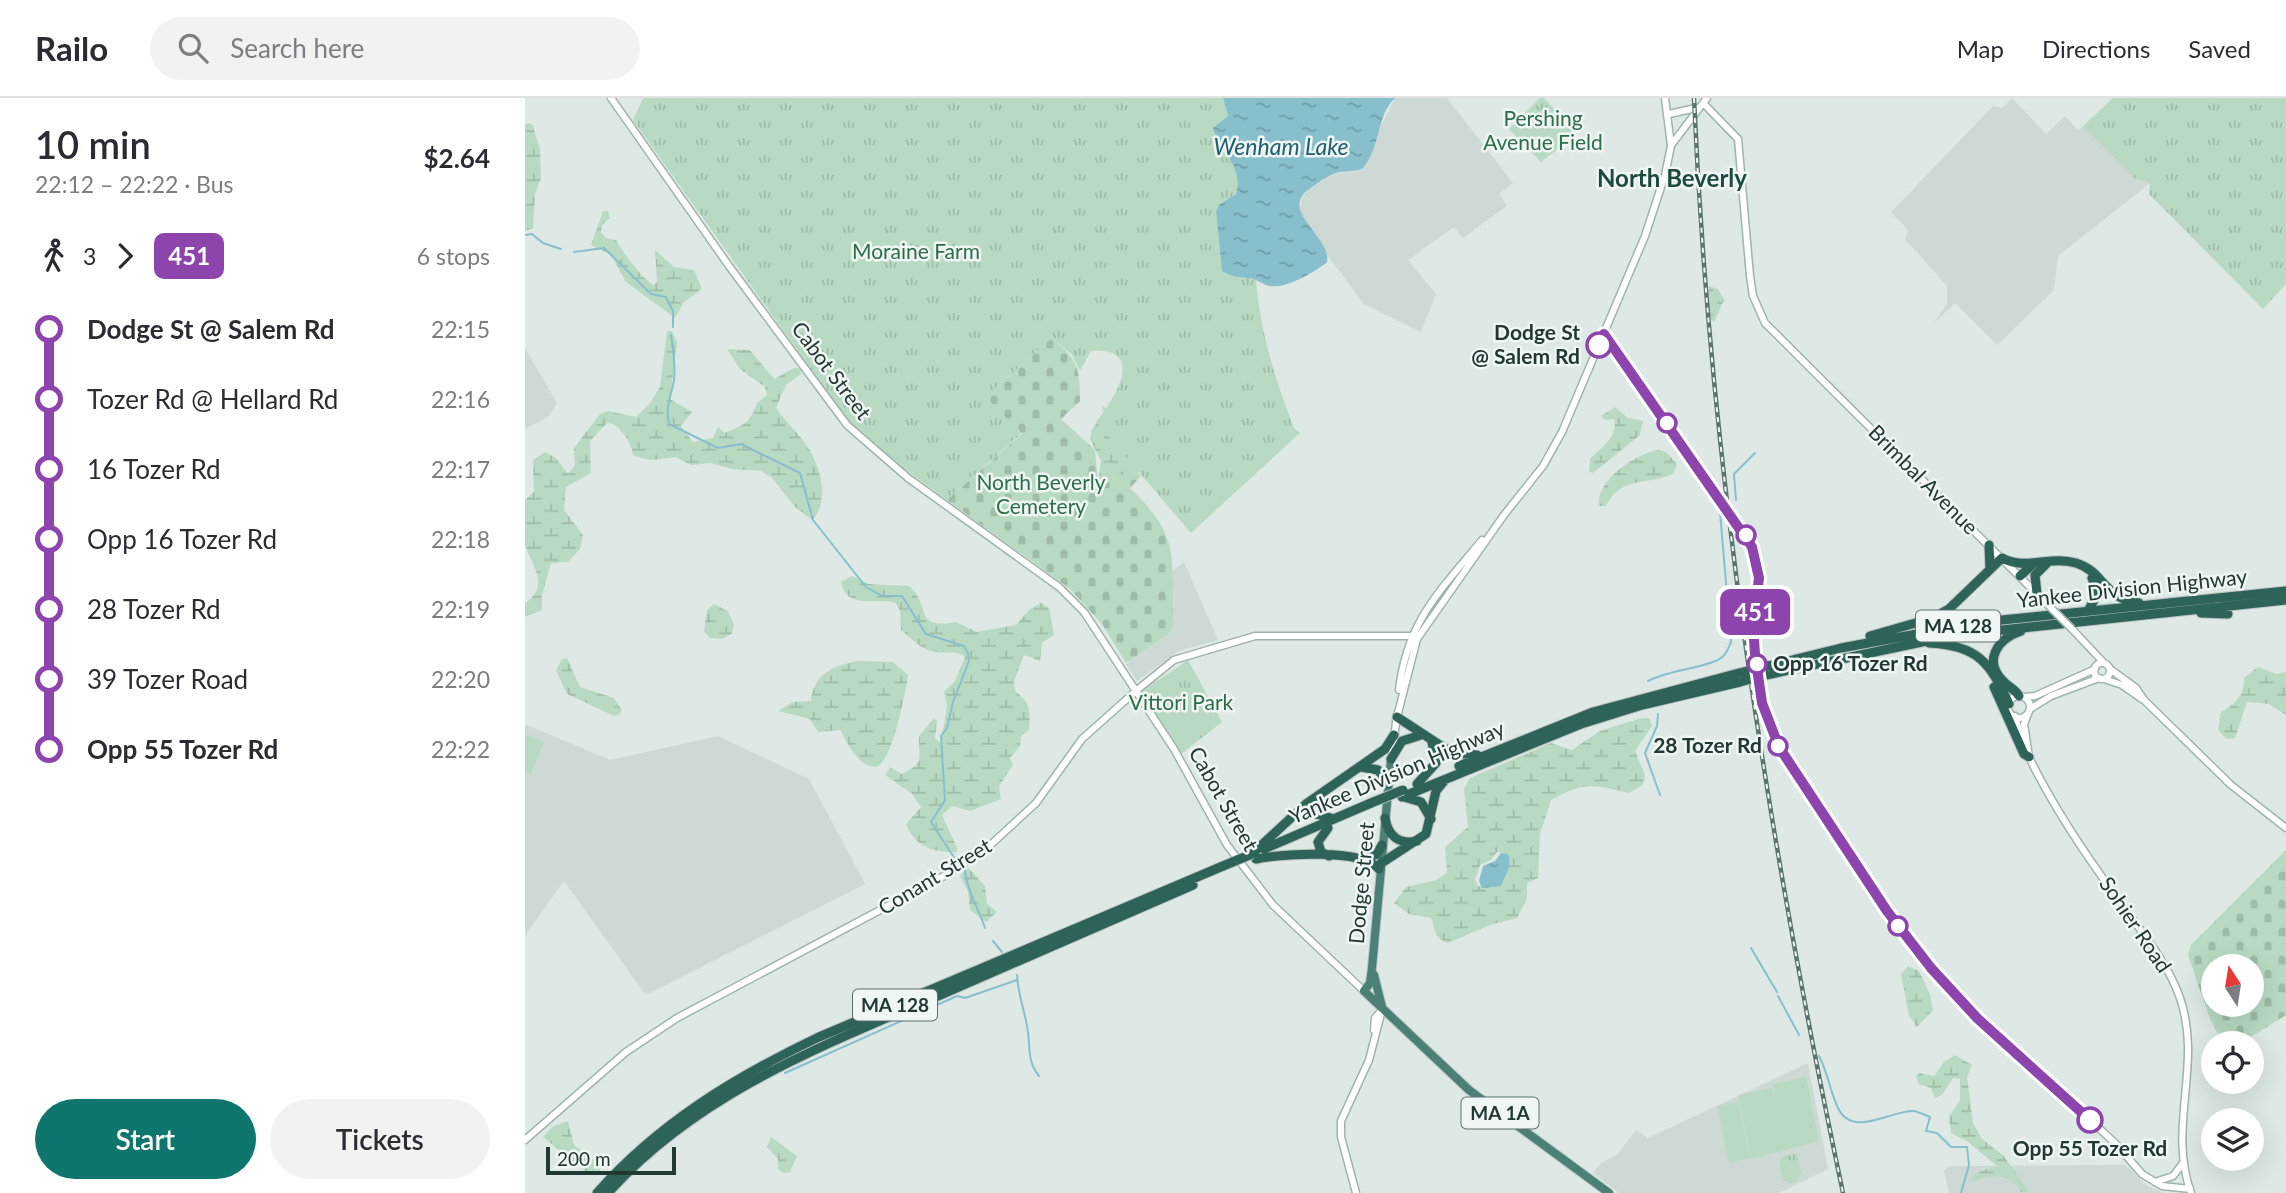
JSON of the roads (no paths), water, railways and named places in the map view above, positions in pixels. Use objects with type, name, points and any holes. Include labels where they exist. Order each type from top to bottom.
[{"type":"highway","points":[[1989,545],[1990,569]]},
{"type":"highway","points":[[1767,671],[1933,618],[1958,603],[2002,558],[2015,565],[2040,561],[2077,563],[2094,573],[2121,601],[2151,605]]},
{"type":"highway","points":[[2020,576],[2040,561]]},
{"type":"highway","points":[[2037,594],[2035,575],[2041,566],[2055,562],[2077,567],[2094,580],[2097,586],[2097,600],[2088,612]]},
{"type":"highway","name":"Yankee Division Highway","points":[[1402,793],[1416,784],[1502,747],[1616,705],[1739,678],[1920,632],[2286,591]]},
{"type":"highway","name":"Yankee Division Highway","points":[[1767,671],[1910,643],[2060,623],[2286,600]]},
{"type":"highway","points":[[2112,618],[2228,614]]},
{"type":"highway","points":[[2022,696],[1996,674],[1993,663],[1995,650],[2011,634],[2060,623]]},
{"type":"highway","points":[[1910,643],[1953,645],[1977,654],[1987,665],[2009,704]]},
{"type":"highway","points":[[1977,654],[2024,754],[2029,757]]},
{"type":"highway","name":"Yankee Division Highway","points":[[1254,856],[1328,828],[1402,793],[1596,719],[1739,678]]},
{"type":"highway","points":[[1397,717],[1432,742],[1464,756],[1502,747]]},
{"type":"highway","points":[[1254,856],[1319,796],[1385,749],[1394,735]]},
{"type":"highway","points":[[1391,759],[1402,741],[1421,735]]},
{"type":"highway","points":[[1416,784],[1436,763],[1432,742]]},
{"type":"highway","name":"Dodge Street","points":[[1364,991],[1370,983],[1372,968],[1391,759]]},
{"type":"highway","points":[[1361,767],[1378,770],[1388,784]]},
{"type":"highway","points":[[1254,856],[1331,856],[1363,859],[1380,866],[1419,841],[1429,829],[1438,788],[1461,772]]},
{"type":"highway","points":[[1402,793],[1421,802],[1431,819]]},
{"type":"highway","points":[[1319,796],[1314,807],[1316,814],[1327,818],[1343,815]]},
{"type":"highway","name":"Yankee Division Highway","points":[[608,1193],[636,1163],[672,1132],[723,1097],[790,1060],[1343,815],[1371,807]]},
{"type":"highway","points":[[1384,818],[1390,834],[1398,841],[1419,841]]},
{"type":"highway","points":[[1328,828],[1320,835],[1318,846],[1321,852],[1331,856]]},
{"type":"highway","points":[[1363,859],[1377,854],[1382,845]]},
{"type":"highway","name":"Yankee Division Highway","points":[[597,1193],[621,1165],[660,1131],[711,1095],[767,1062],[819,1037],[1225,869]]},
{"type":"highway","name":"Dodge Street","points":[[1372,968],[1382,1010]]},
{"type":"highway","name":"Cabot Street","points":[[1364,991],[1469,1090],[1609,1193]]},
{"type":"main road","name":"Cabot Street","points":[[611,98],[743,285],[847,425],[908,478],[1070,596],[1091,620],[1196,786],[1223,839],[1251,878],[1279,911],[1364,991]]},
{"type":"main road","points":[[1665,98],[1671,146]]},
{"type":"main road","points":[[1669,114],[1689,112],[1705,101]]},
{"type":"main road","points":[[1671,146],[1705,101]]},
{"type":"main road","name":"Brimbal Avenue","points":[[1705,101],[1738,139],[1750,276],[1758,308],[1773,333],[2073,629],[2089,651]]},
{"type":"main road","points":[[1670,122],[1690,120]]},
{"type":"main road","name":"Dodge Street","points":[[1391,759],[1401,674],[1424,612],[1551,454],[1646,236],[1671,146]]},
{"type":"main road","points":[[1604,334],[1752,547],[1759,578],[1753,625],[1762,703],[1774,738],[1910,943],[1958,999],[2115,1143],[2153,1182],[2190,1191]]},
{"type":"main road","name":"Conant Street","points":[[525,1140],[626,1052],[667,1025],[944,876],[986,849],[1036,803],[1086,735],[1174,660],[1255,636],[1414,637]]},
{"type":"main road","points":[[2089,651],[2136,688],[2144,700]]},
{"type":"main road","points":[[2089,651],[2101,678],[2122,685],[2144,700],[2231,785],[2286,828]]},
{"type":"main road","points":[[2029,757],[2009,704],[2022,696],[2035,696],[2104,663]]},
{"type":"main road","points":[[2015,716],[2029,711],[2043,700],[2101,678],[2110,669]]},
{"type":"main road","points":[[2022,696],[2029,711],[2024,724],[2029,757]]},
{"type":"main road","name":"Sohier Road","points":[[2029,757],[2070,832],[2165,965],[2181,1000],[2189,1051],[2180,1127],[2183,1163],[2190,1191]]},
{"type":"main road","points":[[1356,1193],[1341,1137],[1341,1121],[1368,1064],[1375,1039],[1375,1018],[1382,1010]]},
{"type":"main road","points":[[2153,1182],[2173,1176],[2183,1163]]},
{"type":"water","name":"Wenham Lake","points":[[1223,98],[1395,98],[1389,105],[1373,151],[1363,168],[1333,174],[1302,196],[1299,205],[1302,214],[1322,243],[1327,262],[1308,275],[1284,285],[1270,286],[1222,271],[1216,211],[1219,205],[1236,194],[1238,184],[1234,166],[1213,128],[1228,116]]},
{"type":"water","points":[[1501,853],[1508,854],[1510,863],[1501,886],[1482,888],[1479,881],[1483,866],[1495,861]]},
{"type":"waterway","points":[[525,235],[532,234],[543,243],[561,249]]},
{"type":"waterway","points":[[574,252],[604,248],[651,294],[666,297],[673,311],[673,327]]},
{"type":"waterway","points":[[671,335],[675,369],[668,407],[669,424],[718,448],[741,444],[800,473],[813,520],[866,587],[882,596],[902,596],[926,634],[964,646],[968,653],[969,661],[953,702],[947,728],[941,736],[945,800],[931,822],[957,862]]},
{"type":"waterway","points":[[1736,500],[1734,474],[1755,453]]},
{"type":"waterway","points":[[1648,681],[1718,660],[1729,647],[1731,642],[1720,512]]},
{"type":"waterway","points":[[1658,714],[1657,726],[1645,753],[1660,795]]},
{"type":"waterway","points":[[965,870],[970,891],[985,928]]},
{"type":"waterway","points":[[993,941],[1002,952]]},
{"type":"waterway","points":[[1751,948],[1777,992]]},
{"type":"waterway","points":[[1017,975],[1031,1058],[1039,1076]]},
{"type":"waterway","points":[[785,1073],[957,996],[965,998],[1017,980]]},
{"type":"waterway","points":[[1778,996],[1799,1035]]},
{"type":"waterway","points":[[1819,1056],[1835,1102],[1845,1117],[1862,1122],[1916,1111],[1930,1117],[1926,1131],[1937,1133],[1951,1147],[1967,1147],[1969,1165],[1961,1193]]},
{"type":"railway","points":[[1694,98],[1713,374],[1746,648],[1790,922],[1843,1193]]},
{"type":"place","name":"Dodge St @ Salem Rd","points":[[1599,345]]},
{"type":"place","name":"Opp 16 Tozer Rd","points":[[1757,664]]},
{"type":"place","name":"28 Tozer Rd","points":[[1778,746]]},
{"type":"place","name":"Opp 55 Tozer Rd","points":[[2090,1120]]},
{"type":"district","name":"North Beverly","points":[[1672,179]]},
{"type":"park label","name":"Pershing Avenue Field","points":[[1543,131]]},
{"type":"park label","name":"Moraine Farm","points":[[916,252]]},
{"type":"park label","name":"North Beverly Cemetery","points":[[1041,495]]},
{"type":"park label","name":"Vittori Park","points":[[1181,703]]}]
